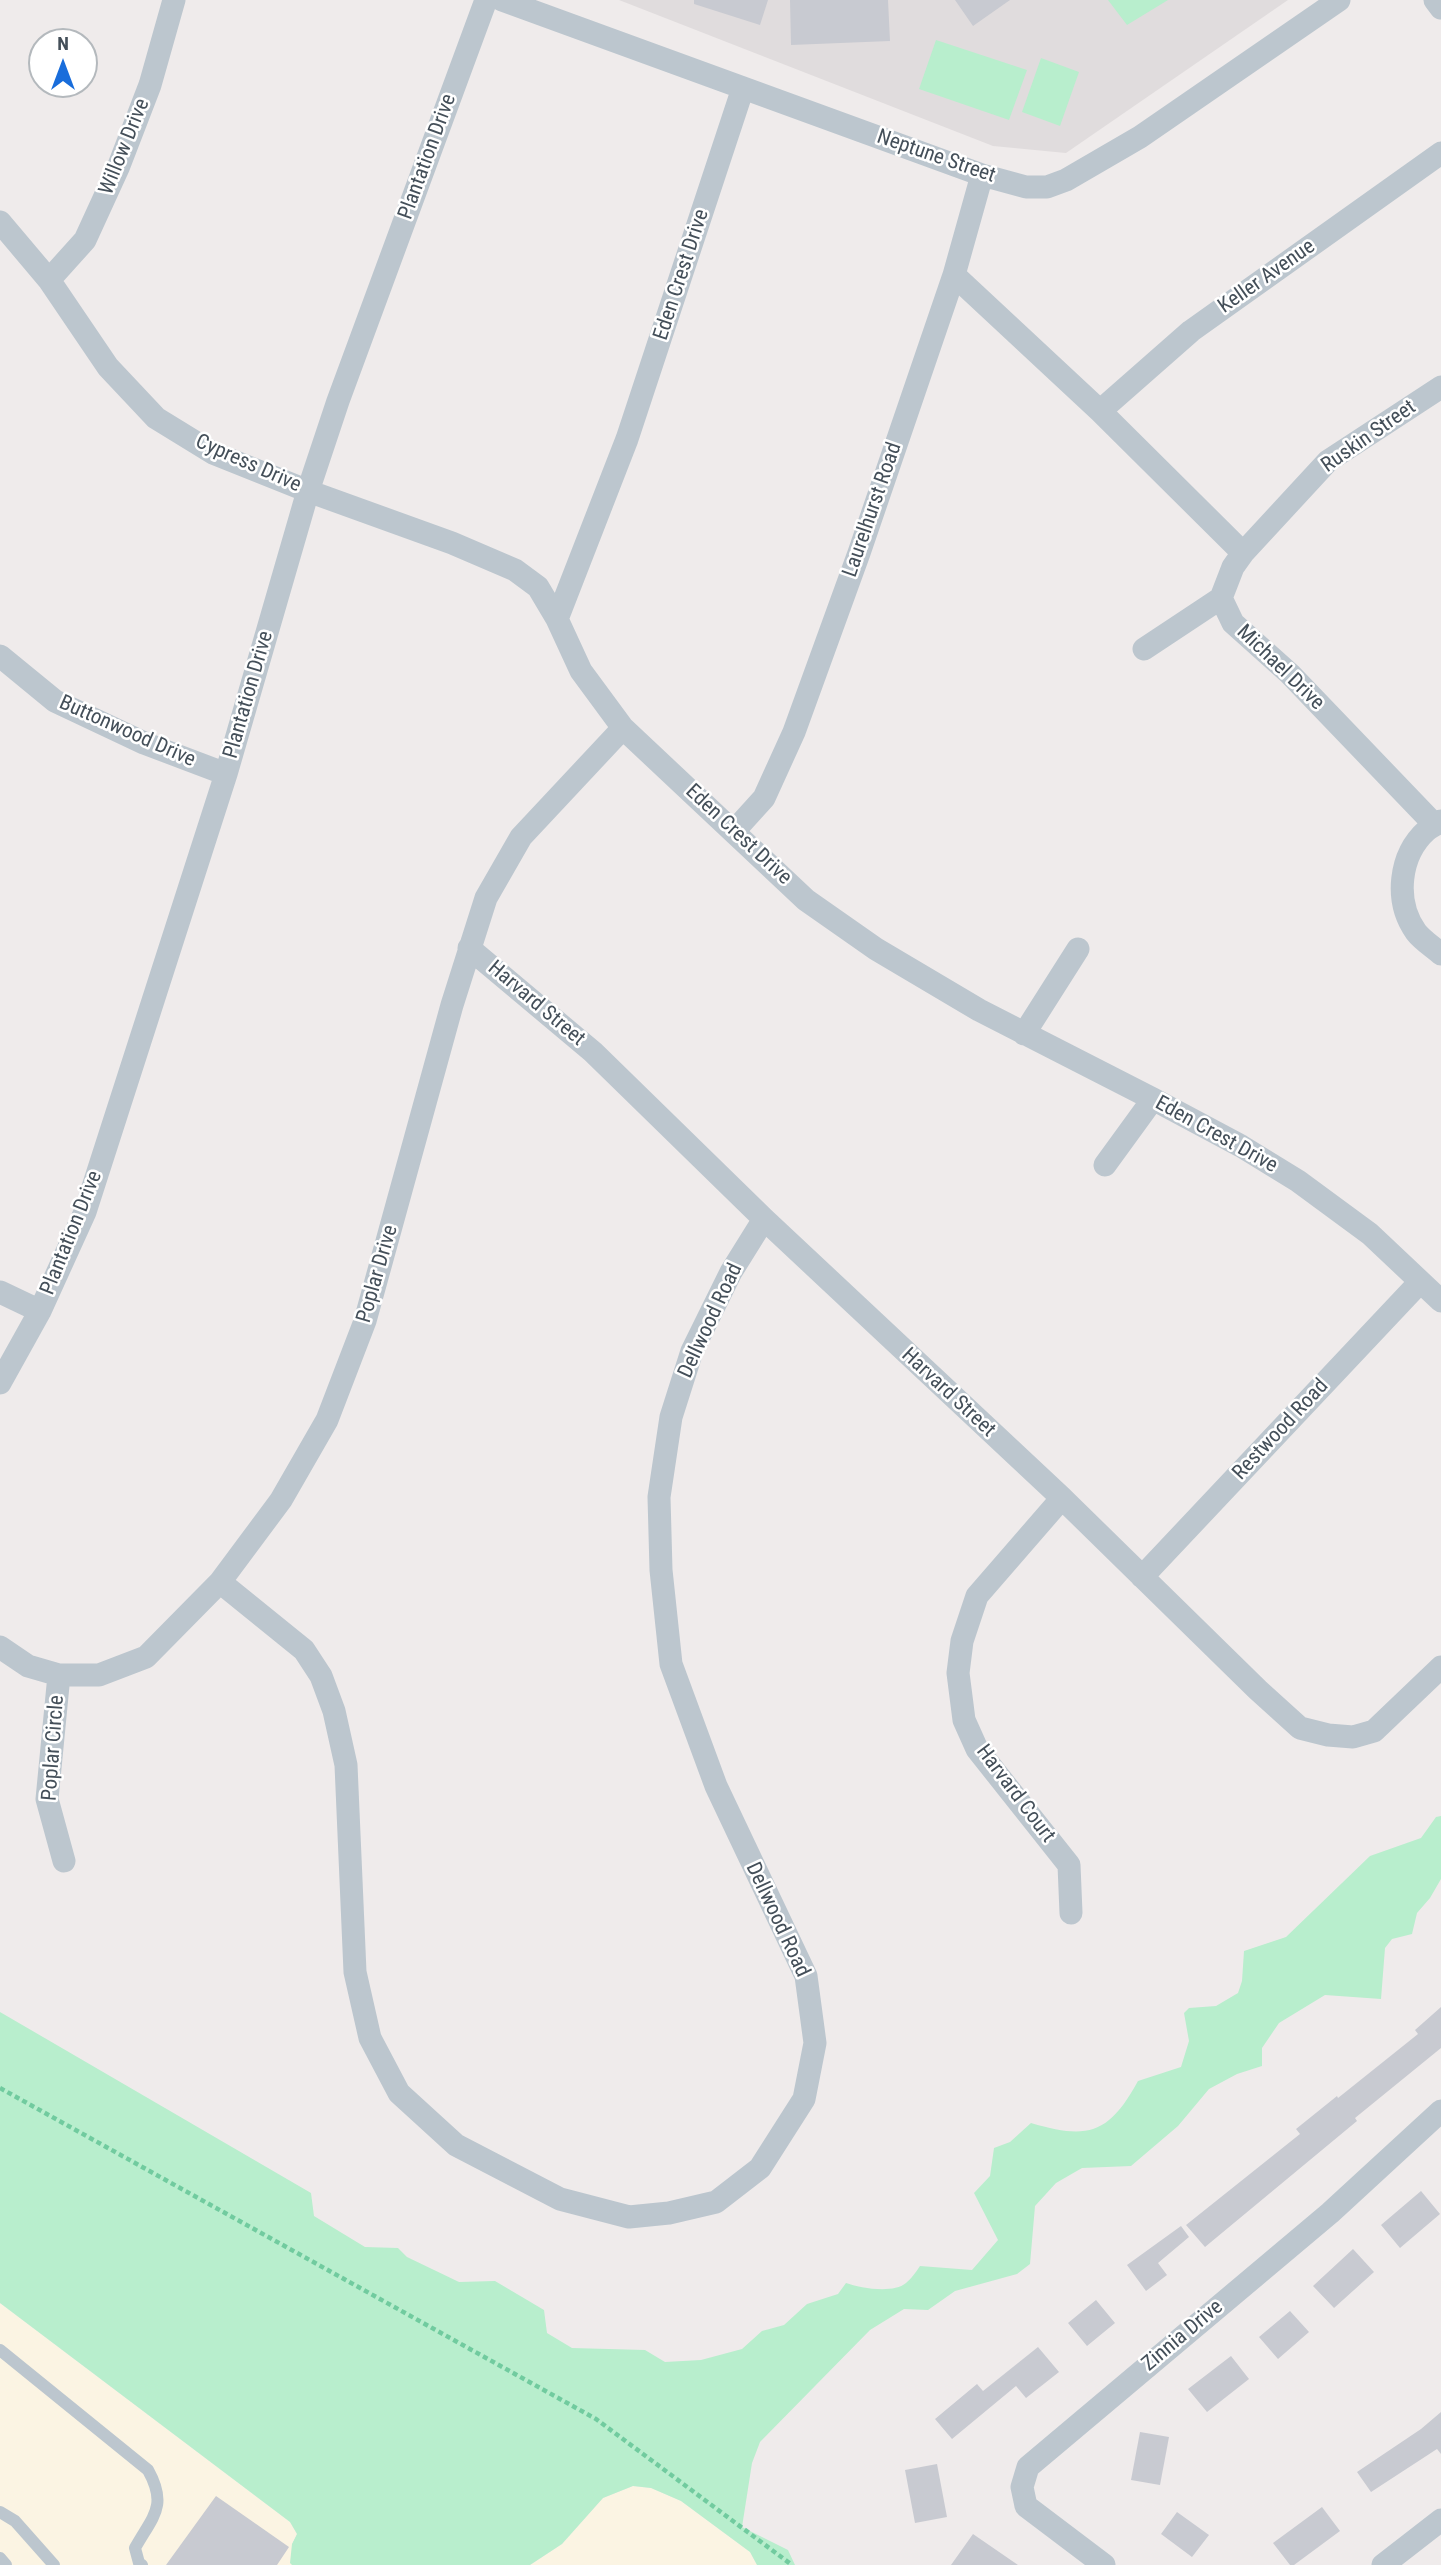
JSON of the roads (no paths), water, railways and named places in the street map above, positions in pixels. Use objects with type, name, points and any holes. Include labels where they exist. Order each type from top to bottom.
[{"type":"street","name":"Willow Drive","points":[[49,280],[85,240],[118,168],[150,85],[173,0]]},
{"type":"street","name":"Plantation Drive","points":[[0,1383],[40,1311],[85,1212],[226,774],[308,491],[338,401],[486,0]]},
{"type":"street","name":"Neptune Street","points":[[502,0],[982,175],[1026,187],[1047,187],[1066,180],[1140,137],[1339,0]]},
{"type":"street","points":[[1435,0],[1441,8]]},
{"type":"street","name":"Eden Crest Drive","points":[[743,88],[627,439],[557,619],[581,671],[623,728],[806,900],[866,942],[1024,1034],[1241,1146],[1298,1181],[1370,1234],[1441,1301]]},
{"type":"street","name":"Keller Avenue","points":[[1100,411],[1191,331],[1441,153]]},
{"type":"street","name":"Laurelhurst Road","points":[[735,831],[764,798],[794,732],[859,553],[954,275],[982,175]]},
{"type":"street","name":"Cypress Drive","points":[[0,222],[49,280],[108,367],[156,418],[213,453],[452,543],[515,570],[538,587],[557,619]]},
{"type":"street","points":[[954,275],[1100,411],[1243,553],[1233,567],[1221,598],[1144,649]]},
{"type":"street","name":"Ruskin Street","points":[[1243,553],[1328,461],[1441,387]]},
{"type":"street","name":"Michael Drive","points":[[1221,598],[1233,623],[1290,674],[1438,823],[1427,831],[1408,856],[1402,881],[1405,906],[1416,932],[1441,954]]},
{"type":"street","name":"Buttonwood Drive","points":[[0,656],[55,701],[144,743],[226,774]]},
{"type":"street","name":"Poplar Drive","points":[[0,1647],[28,1666],[59,1675],[99,1675],[146,1657],[220,1581],[281,1500],[327,1420],[365,1321],[469,948],[486,898],[521,838],[623,728]]},
{"type":"street","name":"Harvard Street","points":[[469,948],[593,1052],[764,1220],[1062,1498],[1300,1728],[1328,1735],[1353,1737],[1374,1731],[1441,1667]]},
{"type":"street","points":[[1024,1034],[1078,949]]},
{"type":"street","points":[[1104,1165],[1153,1099]]},
{"type":"street","name":"Dellwood Road","points":[[220,1581],[304,1650],[321,1676],[334,1711],[346,1765],[355,1972],[370,2038],[399,2093],[456,2145],[560,2199],[629,2217],[669,2213],[716,2202],[760,2168],[804,2099],[815,2043],[806,1976],[716,1786],[671,1664],[661,1570],[659,1497],[671,1417],[692,1351],[730,1272],[764,1220]]},
{"type":"street","name":"Restwood Road","points":[[1142,1577],[1420,1282]]},
{"type":"street","points":[[0,1292],[40,1311]]},
{"type":"street","name":"Harvard Court","points":[[1062,1498],[977,1596],[962,1641],[958,1673],[964,1720],[977,1749],[1069,1865],[1071,1913]]},
{"type":"street","name":"Poplar Circle","points":[[59,1675],[47,1799],[64,1861]]},
{"type":"street","name":"Zinnia Drive","points":[[1104,2565],[1026,2506],[1021,2487],[1028,2467],[1330,2213],[1441,2111]]},
{"type":"street","points":[[1383,2565],[1441,2520]]},
{"type":"lane","points":[[0,2350],[148,2470],[155,2483],[159,2508],[135,2548],[142,2565]]},
{"type":"lane","points":[[0,2512],[15,2521],[54,2565]]},
{"type":"lane","points":[[0,2558],[6,2565]]}]
